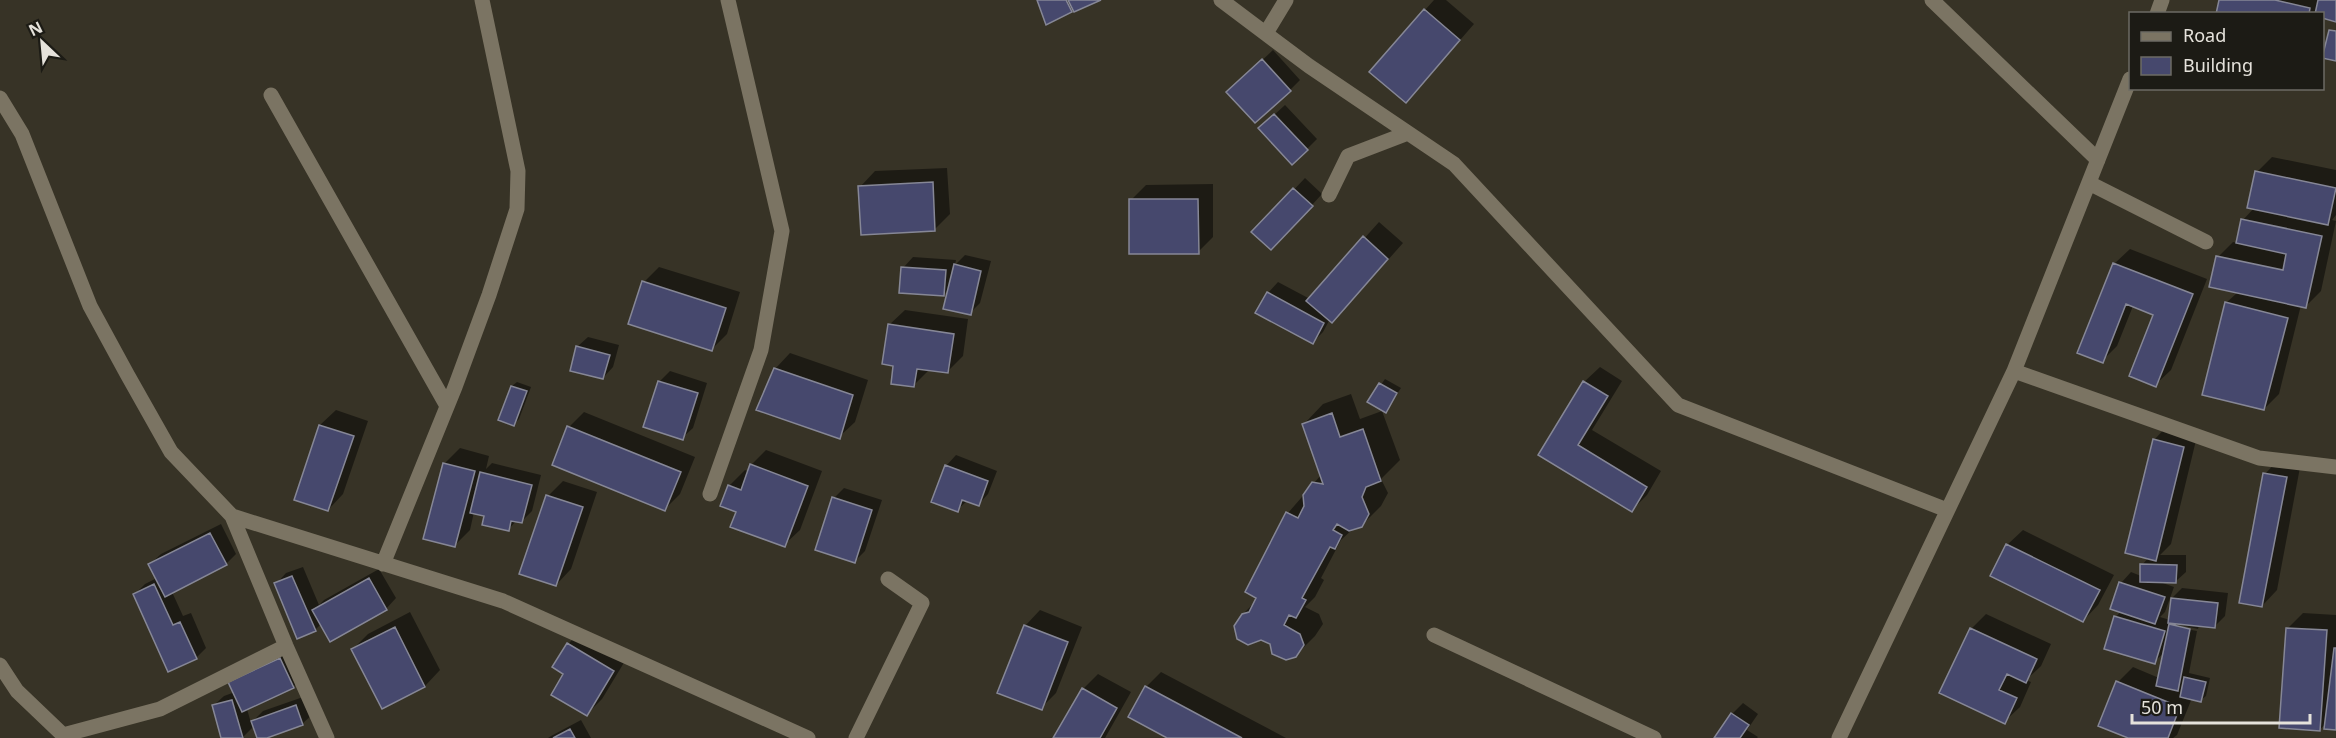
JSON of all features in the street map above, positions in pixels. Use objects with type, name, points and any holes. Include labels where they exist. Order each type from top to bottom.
[{"type":"street","points":[[383,564],[489,295],[517,209],[518,171],[482,0]]},
{"type":"street","points":[[710,494],[760,350],[782,231],[728,0]]},
{"type":"street","points":[[1221,0],[1309,66],[1454,164],[1678,405],[1947,510]]},
{"type":"street","points":[[1266,33],[1286,0]]},
{"type":"street","points":[[1932,0],[2098,160]]},
{"type":"street","points":[[1839,738],[2014,371],[2129,82]]},
{"type":"street","points":[[271,95],[447,406]]},
{"type":"street","points":[[0,98],[22,134],[90,306],[132,384],[171,452],[232,516],[327,738]]},
{"type":"street","points":[[1329,195],[1348,156],[1408,133]]},
{"type":"street","points":[[2089,183],[2206,242]]},
{"type":"street","points":[[2014,371],[2259,458],[2336,467]]},
{"type":"street","points":[[232,516],[502,601],[808,738]]},
{"type":"street","points":[[856,738],[922,603],[888,579]]},
{"type":"street","points":[[1434,635],[1654,738]]},
{"type":"street","points":[[0,665],[17,691],[62,737],[160,709],[286,646]]},
{"type":"building","points":[[1037,0],[1066,0],[1072,12],[1046,25]]},
{"type":"building","points":[[1068,0],[1101,0],[1074,12]]},
{"type":"building","points":[[2219,0],[2275,0],[2310,8],[2309,12],[2216,12]]},
{"type":"building","points":[[2318,0],[2336,0],[2336,22],[2324,19],[2324,12],[2315,12]]},
{"type":"building","points":[[1424,9],[1460,40],[1406,103],[1369,72]]},
{"type":"building","points":[[2329,30],[2336,31],[2336,61],[2324,58]]},
{"type":"building","points":[[1262,59],[1291,91],[1255,123],[1226,92]]},
{"type":"building","points":[[1274,114],[1308,150],[1292,165],[1258,128]]},
{"type":"building","points":[[2255,171],[2336,188],[2328,225],[2247,208]]},
{"type":"building","points":[[933,182],[935,231],[861,235],[858,186]]},
{"type":"building","points":[[1293,188],[1313,206],[1271,250],[1251,232]]},
{"type":"building","points":[[1129,199],[1198,199],[1199,254],[1129,254]]},
{"type":"building","points":[[2241,219],[2322,236],[2306,308],[2209,287],[2216,256],[2283,270],[2286,254],[2236,243]]},
{"type":"building","points":[[1363,236],[1388,259],[1332,323],[1306,301]]},
{"type":"building","points":[[2113,263],[2193,294],[2156,387],[2129,376],[2153,315],[2126,304],[2103,363],[2077,353]]},
{"type":"building","points":[[954,264],[981,271],[971,315],[943,309]]},
{"type":"building","points":[[901,267],[946,270],[944,296],[899,293]]},
{"type":"building","points":[[642,281],[726,308],[712,351],[628,324]]},
{"type":"building","points":[[1267,292],[1324,323],[1313,344],[1255,313]]},
{"type":"building","points":[[2225,302],[2288,318],[2264,410],[2202,395]]},
{"type":"building","points":[[888,324],[954,334],[948,373],[917,369],[914,387],[891,384],[893,366],[882,364]]},
{"type":"building","points":[[576,346],[610,355],[603,379],[570,371]]},
{"type":"building","points":[[774,368],[853,395],[840,439],[756,410]]},
{"type":"building","points":[[658,381],[698,393],[683,440],[643,427]]},
{"type":"building","points":[[1583,381],[1608,396],[1578,445],[1647,487],[1632,512],[1538,455]]},
{"type":"building","points":[[1379,383],[1397,393],[1386,413],[1367,402]]},
{"type":"building","points":[[511,386],[527,391],[514,426],[498,420]]},
{"type":"building","points":[[1332,413],[1340,437],[1363,429],[1381,481],[1366,487],[1362,497],[1369,514],[1362,527],[1349,531],[1337,524],[1333,530],[1342,535],[1335,549],[1330,547],[1302,598],[1306,600],[1296,618],[1289,615],[1284,625],[1300,634],[1304,645],[1296,657],[1286,660],[1272,654],[1270,644],[1261,640],[1248,645],[1237,639],[1234,626],[1242,614],[1249,612],[1256,598],[1245,592],[1286,512],[1298,518],[1304,506],[1303,495],[1312,482],[1323,484],[1302,424]]},
{"type":"building","points":[[319,425],[354,436],[328,511],[294,500]]},
{"type":"building","points":[[567,426],[681,472],[665,511],[552,465]]},
{"type":"building","points":[[2153,439],[2184,447],[2156,561],[2125,553]]},
{"type":"building","points":[[443,463],[475,471],[455,547],[423,539]]},
{"type":"building","points":[[750,464],[808,486],[785,547],[730,527],[736,512],[720,506],[728,485],[741,490]]},
{"type":"building","points":[[945,465],[988,481],[979,506],[962,500],[958,512],[931,502]]},
{"type":"building","points":[[480,472],[532,485],[522,523],[511,521],[509,531],[482,525],[484,516],[470,513]]},
{"type":"building","points":[[2263,473],[2287,477],[2262,607],[2239,603]]},
{"type":"building","points":[[546,495],[583,507],[556,586],[519,574]]},
{"type":"building","points":[[832,497],[872,510],[855,563],[815,550]]},
{"type":"building","points":[[210,533],[227,565],[165,597],[148,564]]},
{"type":"building","points":[[2006,544],[2100,590],[2083,622],[1990,576]]},
{"type":"building","points":[[2140,564],[2177,565],[2176,583],[2140,582]]},
{"type":"building","points":[[292,576],[316,631],[297,639],[274,583]]},
{"type":"building","points":[[369,578],[387,610],[330,642],[312,610]]},
{"type":"building","points":[[2119,582],[2165,597],[2155,624],[2110,609]]},
{"type":"building","points":[[154,584],[173,625],[180,622],[197,659],[168,672],[133,594]]},
{"type":"building","points":[[2171,598],[2218,603],[2215,628],[2168,623]]},
{"type":"building","points":[[2114,616],[2165,631],[2155,664],[2104,649]]},
{"type":"building","points":[[2169,624],[2190,629],[2178,691],[2156,686]]},
{"type":"building","points":[[1024,625],[1068,642],[1042,710],[997,693]]},
{"type":"building","points":[[395,627],[425,687],[382,709],[351,649]]},
{"type":"building","points":[[1970,628],[2037,659],[2026,683],[2007,674],[1999,690],[2017,698],[2005,724],[1939,693]]},
{"type":"building","points":[[2286,628],[2327,630],[2320,731],[2279,728]]},
{"type":"building","points":[[567,643],[614,671],[587,716],[551,695],[563,674],[552,667]]},
{"type":"building","points":[[2334,648],[2336,648],[2336,730],[2324,729]]},
{"type":"building","points":[[280,658],[294,688],[242,712],[228,682]]},
{"type":"building","points":[[2184,677],[2206,682],[2201,702],[2180,697]]},
{"type":"building","points":[[2116,681],[2180,707],[2168,738],[2128,738],[2098,726]]},
{"type":"building","points":[[1145,686],[1242,738],[1167,738],[1128,717]]},
{"type":"building","points":[[1082,688],[1117,708],[1100,738],[1053,738]]},
{"type":"building","points":[[232,700],[243,738],[221,738],[212,705]]},
{"type":"building","points":[[296,705],[303,725],[267,738],[257,738],[251,721]]},
{"type":"building","points":[[1731,713],[1749,725],[1740,738],[1714,738]]},
{"type":"building","points":[[570,729],[575,738],[553,738]]}]
